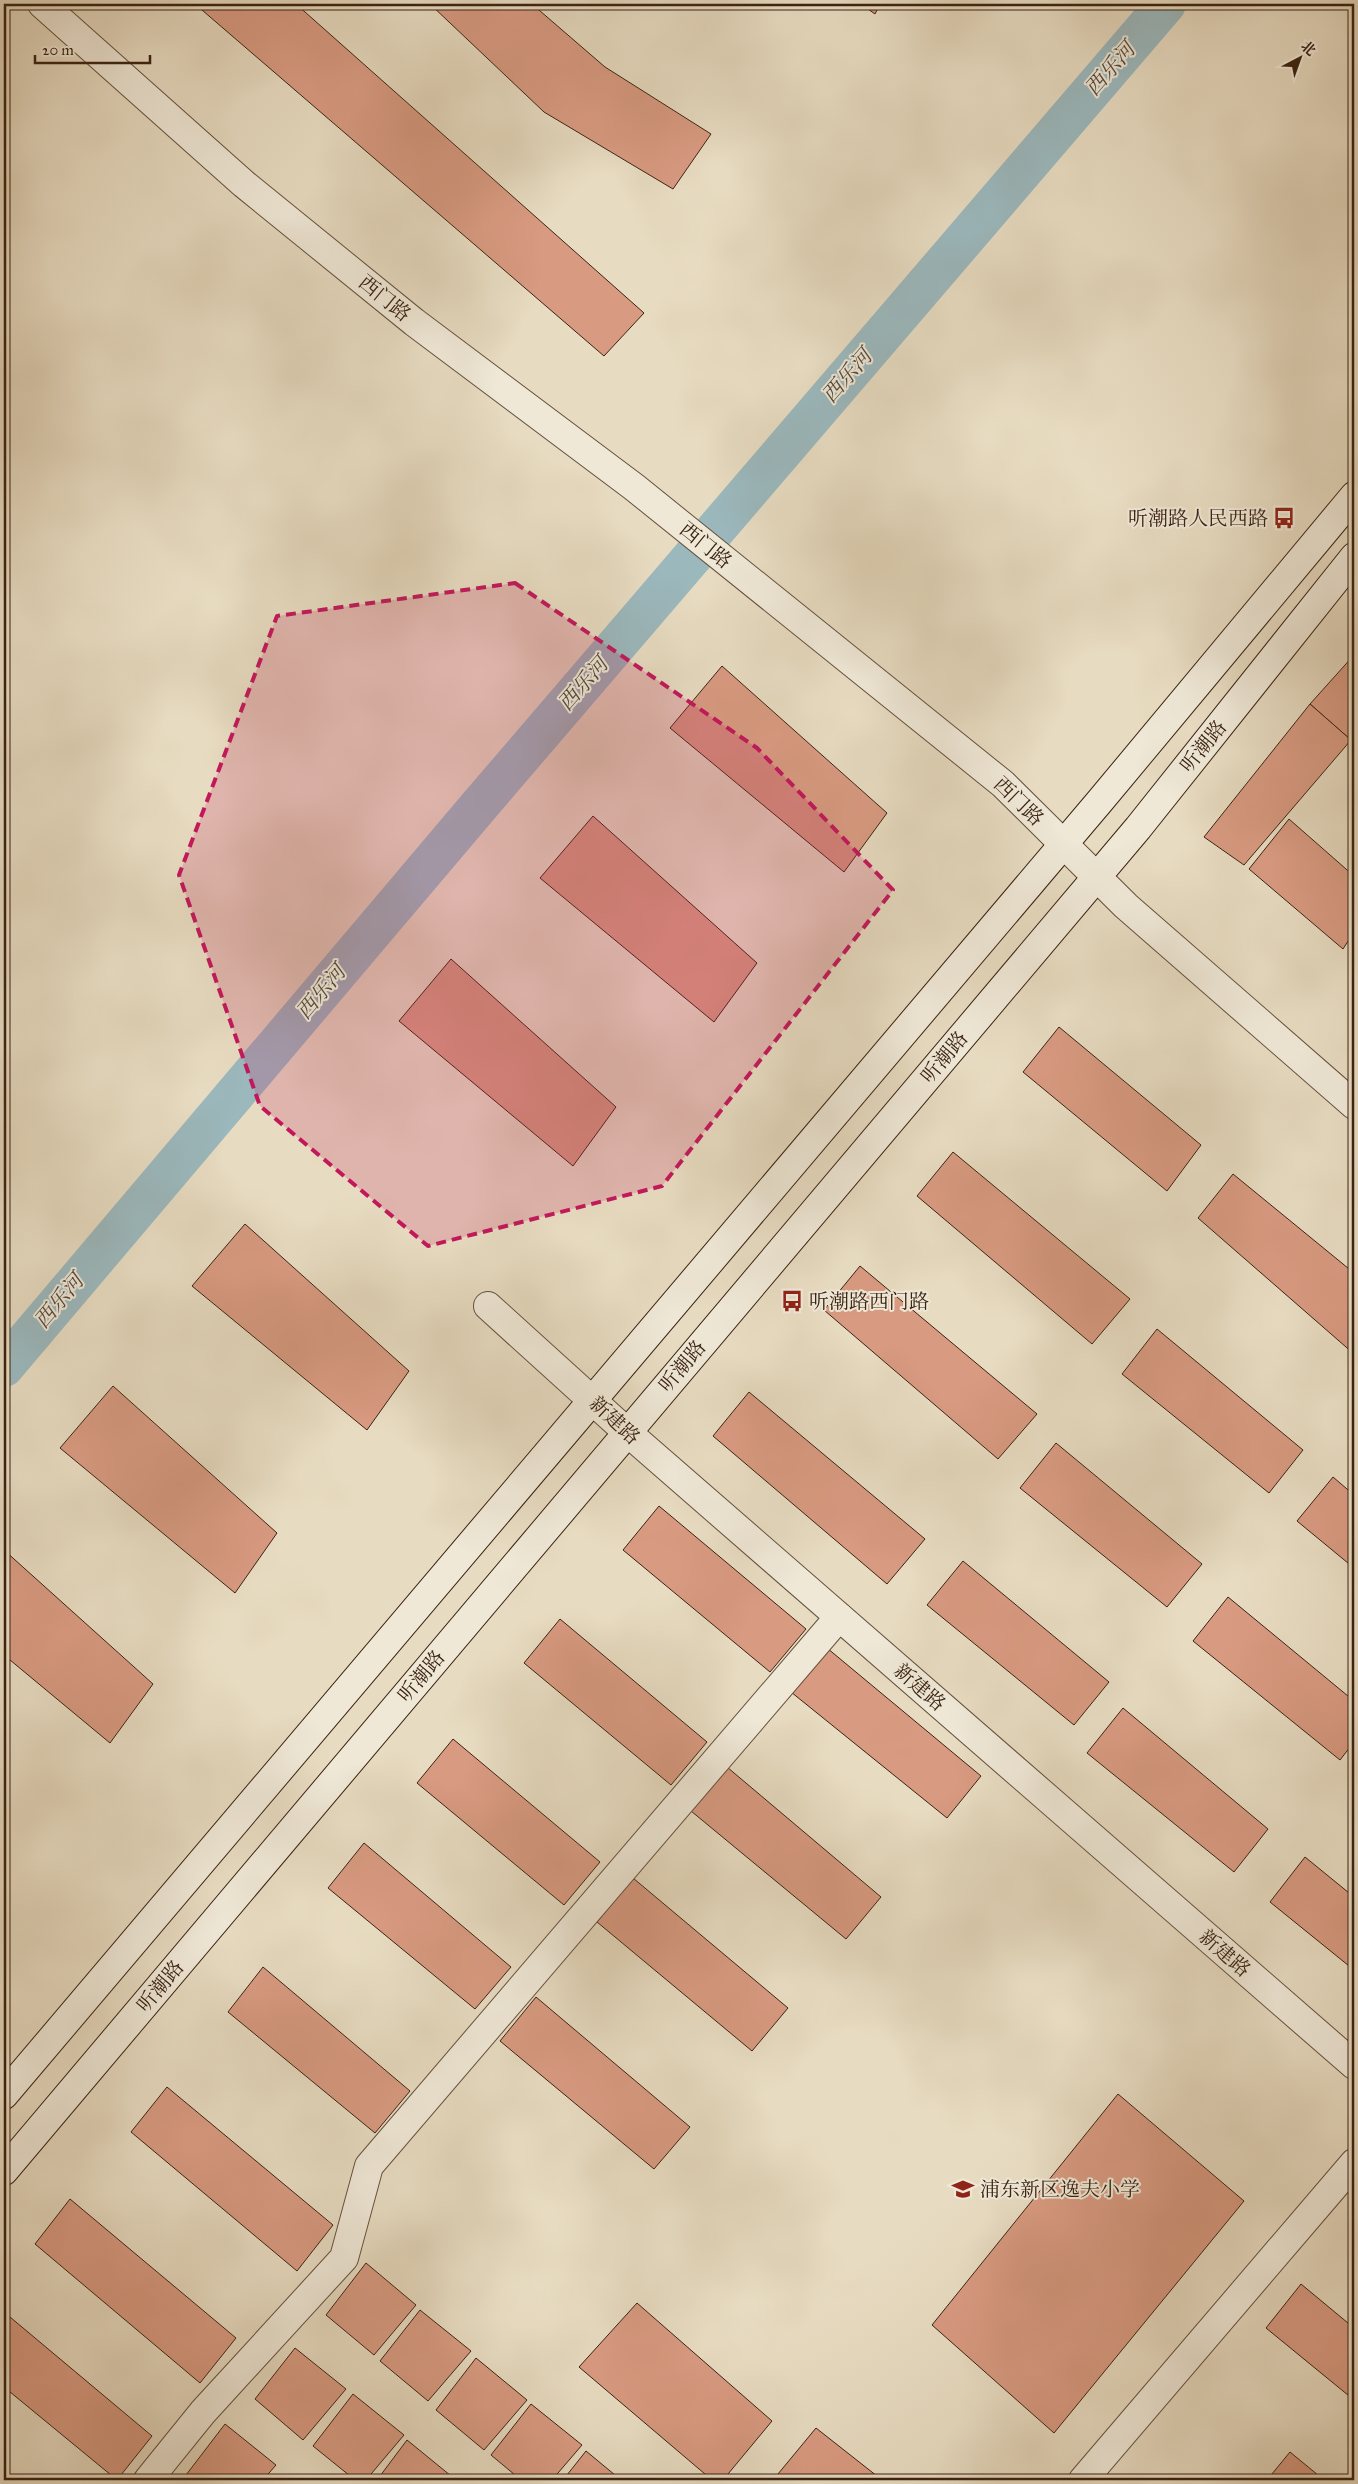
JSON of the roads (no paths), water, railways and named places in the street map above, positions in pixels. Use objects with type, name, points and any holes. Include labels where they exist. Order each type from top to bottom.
[{"type":"street","name":"西门路","points":[[42,4],[244,184],[414,322],[634,487],[1003,784],[1096,878],[1164,940],[1354,1105]]},
{"type":"street","points":[[4,2095],[1063,844],[1354,496]]},
{"type":"street","name":"听潮路","points":[[4,2170],[1138,828],[1354,557]]},
{"type":"street","name":"新建路","points":[[488,1306],[626,1432],[1354,2065]]},
{"type":"street","points":[[148,2480],[203,2412],[344,2258],[369,2166],[466,2050],[839,1617]]},
{"type":"street","points":[[1083,2480],[1354,2163]]},
{"type":"waterway","name":"西乐河","points":[[4,1367],[478,807],[1166,4]]},
{"type":"place","name":"听潮路人民西路","points":[[1284,518]]},
{"type":"place","name":"听潮路西门路","points":[[792,1301]]},
{"type":"place","name":"浦东新区逸夫小学","points":[[963,2189]]}]
